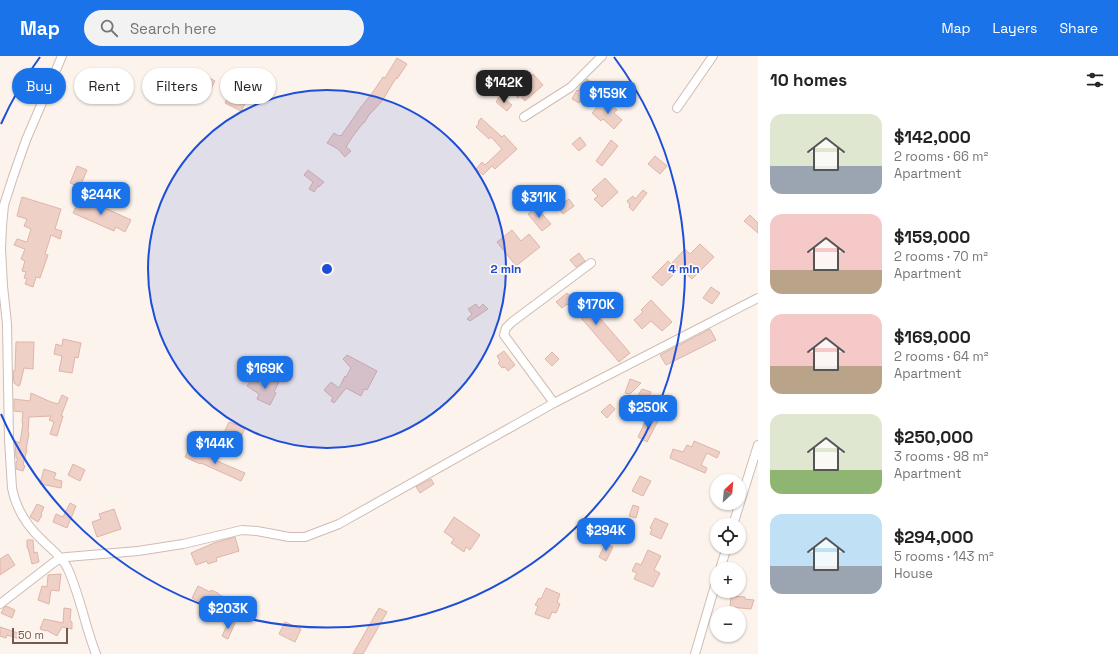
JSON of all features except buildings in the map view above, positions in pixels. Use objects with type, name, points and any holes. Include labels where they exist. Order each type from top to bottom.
[{"type":"street","points":[[62,56],[26,140],[4,205],[1,249],[7,324],[9,440],[14,496],[26,522],[42,540],[62,558],[78,595],[88,633],[96,654]]},
{"type":"street","points":[[524,117],[570,87],[602,56]]},
{"type":"street","points":[[677,108],[713,56]]},
{"type":"street","points":[[554,403],[504,335],[506,328],[512,322],[591,263]]},
{"type":"street","points":[[0,604],[62,558],[74,555],[138,551],[183,544],[242,530],[289,537],[305,537],[338,524],[554,403],[758,298]]},
{"type":"street","points":[[736,518],[758,445]]},
{"type":"street","points":[[695,654],[711,598]]}]
